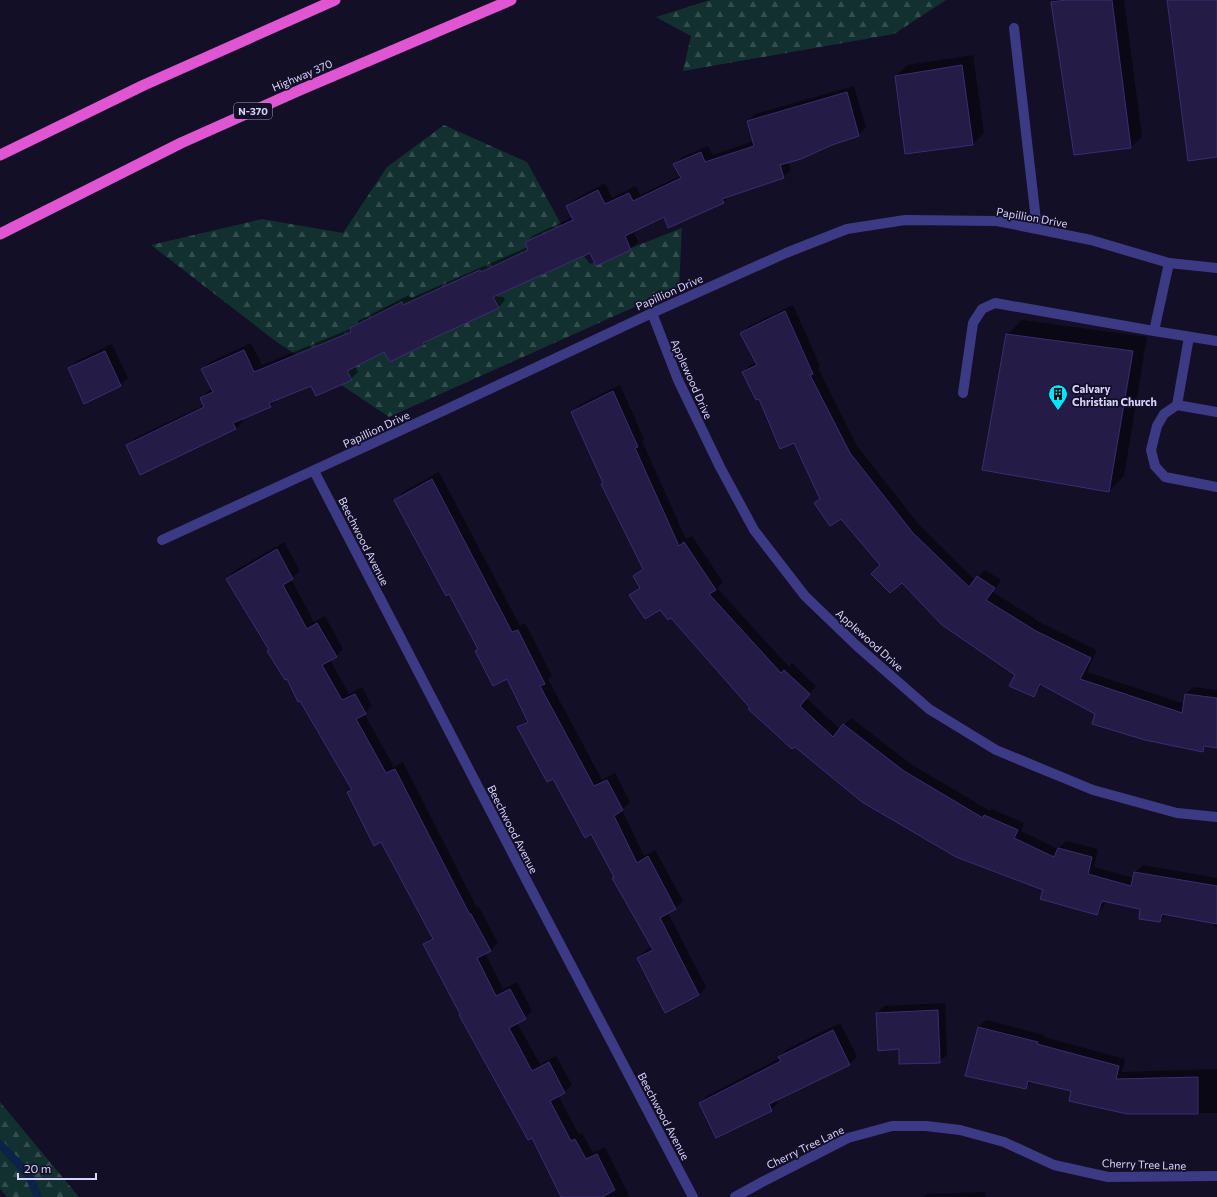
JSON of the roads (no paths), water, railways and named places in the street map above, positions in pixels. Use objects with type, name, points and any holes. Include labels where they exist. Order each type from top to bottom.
[{"type":"highway","points":[[0,155],[144,85],[335,0]]},
{"type":"highway","name":"Highway 370","points":[[0,234],[181,143],[300,90],[511,0]]},
{"type":"street","points":[[1014,28],[1037,229]]},
{"type":"street","name":"Papillion Drive","points":[[162,540],[652,313],[786,253],[847,229],[905,220],[997,222],[1091,240],[1169,263],[1217,268]]},
{"type":"street","points":[[1154,331],[1169,263]]},
{"type":"street","points":[[963,393],[973,323],[982,308],[996,303],[1217,341]]},
{"type":"street","name":"Applewood Drive","points":[[652,313],[678,380],[720,467],[754,530],[804,596],[857,646],[929,709],[996,750],[1093,790],[1177,813],[1217,817]]},
{"type":"street","points":[[1177,405],[1189,337]]},
{"type":"street","points":[[1217,412],[1177,405],[1164,414],[1157,426],[1152,450],[1155,466],[1165,477],[1217,487]]},
{"type":"street","name":"Beechwood Avenue","points":[[314,470],[530,887],[693,1197]]},
{"type":"street","name":"Cherry Tree Lane","points":[[735,1197],[848,1138],[892,1126],[926,1126],[960,1130],[1004,1142],[1054,1165],[1108,1177],[1217,1176]]},
{"type":"waterway","points":[[0,1144],[28,1174],[38,1197]]},
{"type":"place","name":"Calvary Christian Church","points":[[1058,411]]}]
